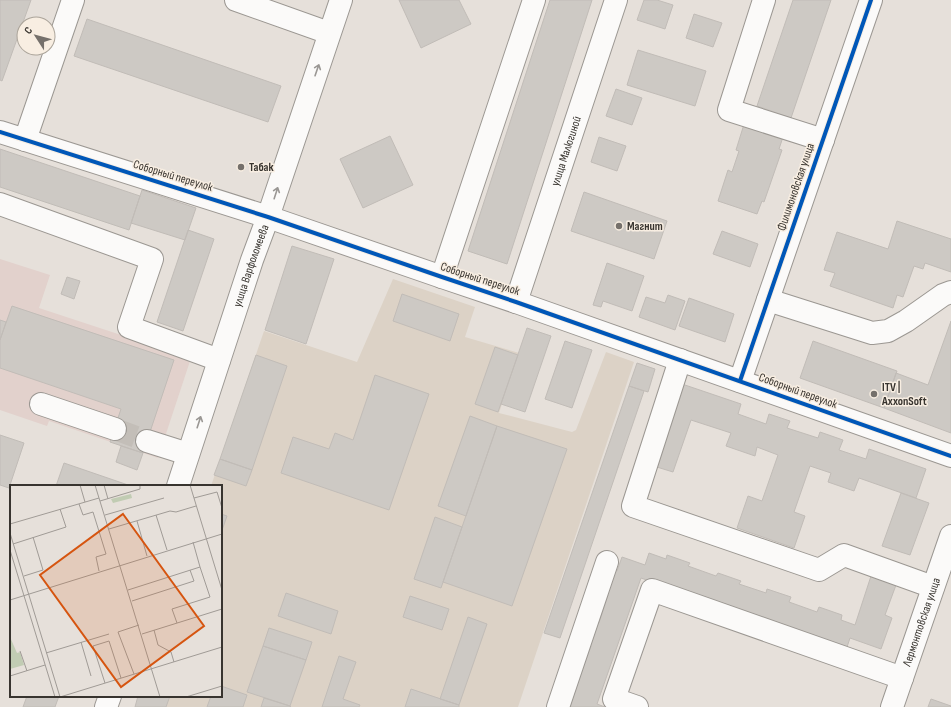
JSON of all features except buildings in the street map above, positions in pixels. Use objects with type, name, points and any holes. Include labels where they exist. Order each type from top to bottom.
[{"type":"street","points":[[25,140],[73,0]]},
{"type":"street","points":[[236,0],[329,33]]},
{"type":"street","name":"улица Варфоломеева","points":[[178,485],[252,260],[268,217],[341,0]]},
{"type":"street","points":[[442,277],[534,0]]},
{"type":"street","name":"улица Малюгиной","points":[[516,302],[616,0]]},
{"type":"street","points":[[764,0],[728,110],[823,140]]},
{"type":"street","name":"Филимоновская улица","points":[[740,381],[871,0]]},
{"type":"street","name":"Соборный переулок","points":[[0,132],[268,217],[516,302],[951,456]]},
{"type":"street","points":[[0,204],[152,259],[129,326],[219,360]]},
{"type":"street","points":[[768,300],[872,333],[888,331],[906,321],[943,295],[951,292]]},
{"type":"street","points":[[680,360],[633,506],[819,570],[844,555],[933,587]]},
{"type":"street","points":[[41,404],[115,429]]},
{"type":"street","points":[[147,441],[188,454]]},
{"type":"street","name":"Лермонтовская улица","points":[[892,707],[951,536]]},
{"type":"street","points":[[558,707],[607,562]]},
{"type":"street","points":[[637,707],[614,699],[652,590],[902,678]]},
{"type":"street","points":[[106,707],[110,697]]},
{"type":"shaded area","points":[[0,259],[50,275],[39,308],[191,358],[158,458],[49,421],[47,426],[0,410]]},
{"type":"shaded area","points":[[393,279],[475,307],[465,337],[519,353],[499,413],[572,432],[576,430],[606,352],[634,362],[518,707],[135,707],[139,697],[222,697],[222,485],[211,485],[264,331],[357,362]]},
{"type":"tunnel","points":[[115,429],[147,441]]},
{"type":"cycle path","points":[[740,381],[871,0]]},
{"type":"cycle path","points":[[0,132],[268,217],[516,302],[951,456]]},
{"type":"place","name":"Табак","points":[[241,167]]},
{"type":"place","name":"Магнит","points":[[619,226]]},
{"type":"place","name":"ITV | AxxonSoft","points":[[874,394]]}]
